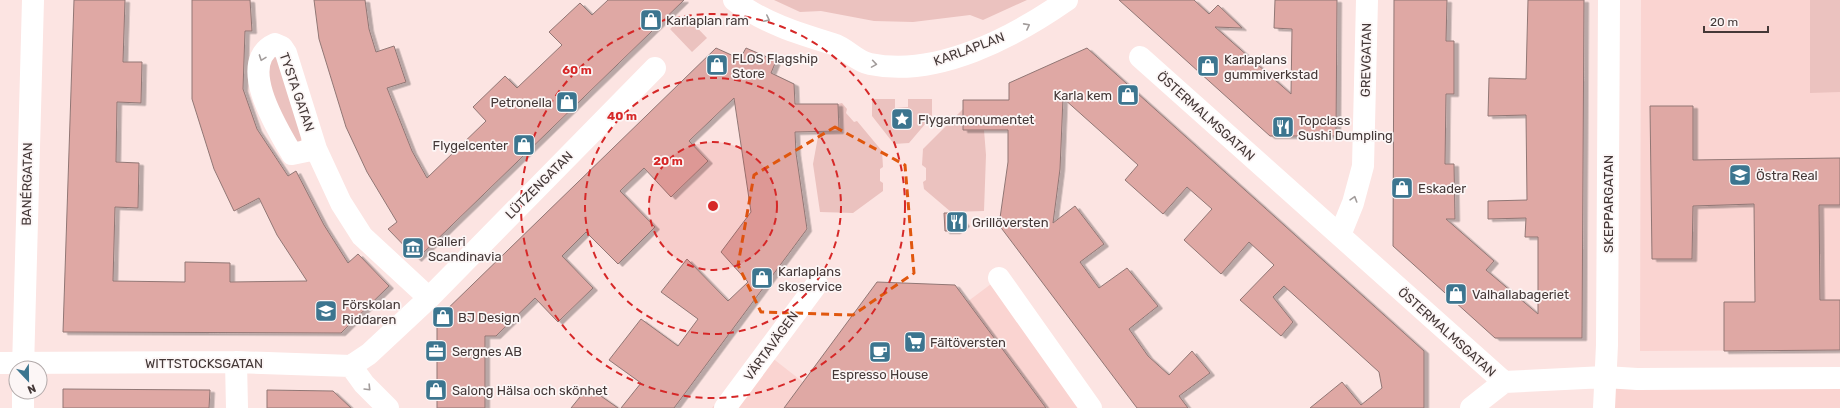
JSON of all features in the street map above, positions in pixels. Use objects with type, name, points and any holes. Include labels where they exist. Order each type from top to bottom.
[{"type":"street","name":"BANÉRGATAN","points":[[23,360],[33,0]]},
{"type":"street","name":"KARLAPLAN","points":[[734,0],[742,7],[774,23],[840,46],[851,56],[868,64],[890,66],[919,65],[942,62],[979,48],[1030,24],[1067,0]]},
{"type":"street","name":"GREVGATAN","points":[[1340,235],[1353,203],[1363,166],[1367,0]]},
{"type":"street","name":"SKEPPARGATAN","points":[[1604,408],[1608,337],[1609,0]]},
{"type":"street","name":"ÖSTERMALMSGATAN","points":[[1140,57],[1504,382],[1605,377],[1637,379],[1840,378]]},
{"type":"street","name":"LÜTZENGATAN","points":[[351,366],[369,354],[428,298],[655,68]]},
{"type":"street","name":"TYSTA GATAN","points":[[316,149],[341,203],[362,236],[428,298]]},
{"type":"street","points":[[998,278],[1091,408]]},
{"type":"street","name":"VÄRTAVÄGEN","points":[[725,408],[817,284]]},
{"type":"street","name":"WITTSTOCKSGATAN","points":[[48,365],[236,362],[351,366]]},
{"type":"street","points":[[236,362],[237,408]]},
{"type":"street","points":[[351,366],[364,384],[388,408]]},
{"type":"street","points":[[1471,408],[1504,382]]},
{"type":"highlighted area","points":[[835,127],[905,165],[914,273],[853,315],[761,312],[738,265],[754,175]]},
{"type":"shaded area","points":[[774,0],[1027,0],[983,20],[970,15],[913,22],[874,21],[821,11],[800,12]]},
{"type":"shaded area","name":"Östra Real","points":[[1641,0],[1840,0],[1840,350],[1640,351]]},
{"type":"shaded area","points":[[1810,0],[1840,0],[1840,92],[1810,93]]},
{"type":"shaded area","points":[[685,15],[707,38],[692,52],[670,29]]},
{"type":"shaded area","points":[[269,56],[280,58],[304,134],[300,142],[293,144],[265,82]]},
{"type":"shaded area","points":[[872,99],[895,99],[895,108],[908,107],[908,99],[932,99],[932,116],[909,143],[894,144],[872,116]]},
{"type":"shaded area","points":[[842,103],[847,109],[846,113],[854,122],[857,121],[882,151],[883,167],[880,169],[880,181],[883,183],[883,191],[853,213],[820,212],[813,164],[819,131],[839,131],[838,104]]},
{"type":"shaded area","points":[[963,109],[984,130],[986,155],[984,211],[951,212],[924,189],[923,182],[926,180],[926,168],[922,165],[923,149]]},
{"type":"shaded area","name":"Fältöversten","points":[[999,278],[1094,408],[712,408],[758,347],[803,382],[877,282],[955,285],[967,302]]},
{"type":"shaded area","points":[[1840,377],[1840,408],[1601,408],[1602,380]]},
{"type":"building","points":[[74,0],[125,0],[123,62],[142,62],[141,103],[117,102],[116,162],[139,163],[138,208],[115,207],[113,281],[185,282],[185,262],[230,263],[230,282],[307,281],[277,235],[259,198],[234,211],[214,169],[192,99],[192,0],[250,0],[252,31],[245,31],[243,89],[257,129],[288,176],[296,171],[324,225],[348,263],[358,254],[389,286],[341,333],[63,332]]},
{"type":"building","points":[[314,0],[365,0],[369,29],[376,52],[394,46],[406,82],[387,88],[412,151],[427,178],[486,121],[473,107],[505,76],[517,88],[562,45],[549,32],[580,3],[592,15],[608,0],[684,0],[417,259],[388,229],[397,222],[367,172],[346,127],[319,39]]},
{"type":"building","points":[[1119,0],[1194,0],[1209,14],[1218,5],[1242,28],[1215,27],[1291,94],[1292,29],[1274,28],[1275,0],[1337,0],[1336,136],[1270,136]]},
{"type":"building","points":[[1394,0],[1447,0],[1446,41],[1454,41],[1454,94],[1446,94],[1445,164],[1454,164],[1455,219],[1446,219],[1494,261],[1486,270],[1538,314],[1538,237],[1525,237],[1526,218],[1488,219],[1488,201],[1527,200],[1526,115],[1488,116],[1489,78],[1526,79],[1528,0],[1584,0],[1582,338],[1495,338],[1393,246]]},
{"type":"building","points":[[716,48],[740,59],[746,48],[776,61],[771,73],[794,84],[795,104],[838,104],[839,131],[795,132],[796,153],[807,229],[674,408],[621,408],[641,383],[609,360],[641,319],[678,346],[698,319],[661,292],[687,259],[728,301],[748,282],[721,252],[751,212],[734,98],[689,141],[708,161],[671,197],[644,168],[620,191],[655,227],[618,264],[586,232],[562,256],[593,288],[558,322],[535,298],[496,336],[485,336],[485,408],[437,408],[437,319]]},
{"type":"building","points":[[1087,48],[1424,351],[1424,408],[1310,408],[1342,382],[1361,405],[1382,388],[1379,372],[1284,286],[1273,297],[1293,322],[1281,336],[1240,300],[1274,265],[1249,242],[1221,274],[1184,240],[1212,209],[1187,187],[1163,214],[1125,180],[1138,165],[1063,98],[1060,169],[1053,223],[1075,206],[1104,244],[1080,262],[1099,288],[1127,268],[1158,306],[1129,329],[1148,356],[1169,375],[1192,351],[1210,373],[1179,396],[1188,408],[1137,408],[999,225],[1008,162],[1008,130],[963,130],[963,100],[1009,100],[1009,83]]},
{"type":"building","points":[[1650,106],[1693,106],[1693,160],[1840,158],[1840,205],[1819,205],[1820,300],[1840,300],[1840,350],[1724,351],[1724,302],[1755,302],[1754,204],[1693,206],[1692,259],[1652,259]]},
{"type":"building","points":[[944,213],[956,213],[965,224],[956,231],[945,231]]},
{"type":"building","name":"Fältöversten","points":[[877,282],[955,285],[1046,408],[784,408]]},
{"type":"building","points":[[588,387],[618,408],[571,408]]},
{"type":"building","points":[[63,389],[210,390],[209,408],[63,408]]},
{"type":"building","points":[[267,390],[333,391],[351,408],[267,408]]},
{"type":"place","name":"Karlaplan ram","points":[[651,20]]},
{"type":"place","name":"FLOS Flagship Store","points":[[717,65]]},
{"type":"place","name":"Karlaplans gummiverkstad","points":[[1208,66]]},
{"type":"place","name":"Karla kem","points":[[1128,95]]},
{"type":"place","name":"Petronella","points":[[567,102]]},
{"type":"place","name":"Flygarmonumentet","points":[[902,119]]},
{"type":"place","name":"Topclass Sushi Dumpling","points":[[1283,127]]},
{"type":"place","name":"Flygelcenter","points":[[524,145]]},
{"type":"place","name":"Östra Real","points":[[1740,175]]},
{"type":"place","name":"Eskader","points":[[1402,188]]},
{"type":"place","name":"Grillöversten","points":[[957,222]]},
{"type":"place","name":"Galleri Scandinavia","points":[[413,248]]},
{"type":"place","name":"Karlaplans skoservice","points":[[762,278]]},
{"type":"place","name":"Valhallabageriet","points":[[1456,294]]},
{"type":"place","name":"Förskolan Riddaren","points":[[326,311]]},
{"type":"place","name":"BJ Design","points":[[443,317]]},
{"type":"place","name":"Fältöversten","points":[[915,342]]},
{"type":"place","name":"Sergnes AB","points":[[436,351]]},
{"type":"place","name":"Espresso House","points":[[880,352]]},
{"type":"place","name":"Salong Hälsa och skönhet","points":[[436,390]]}]
